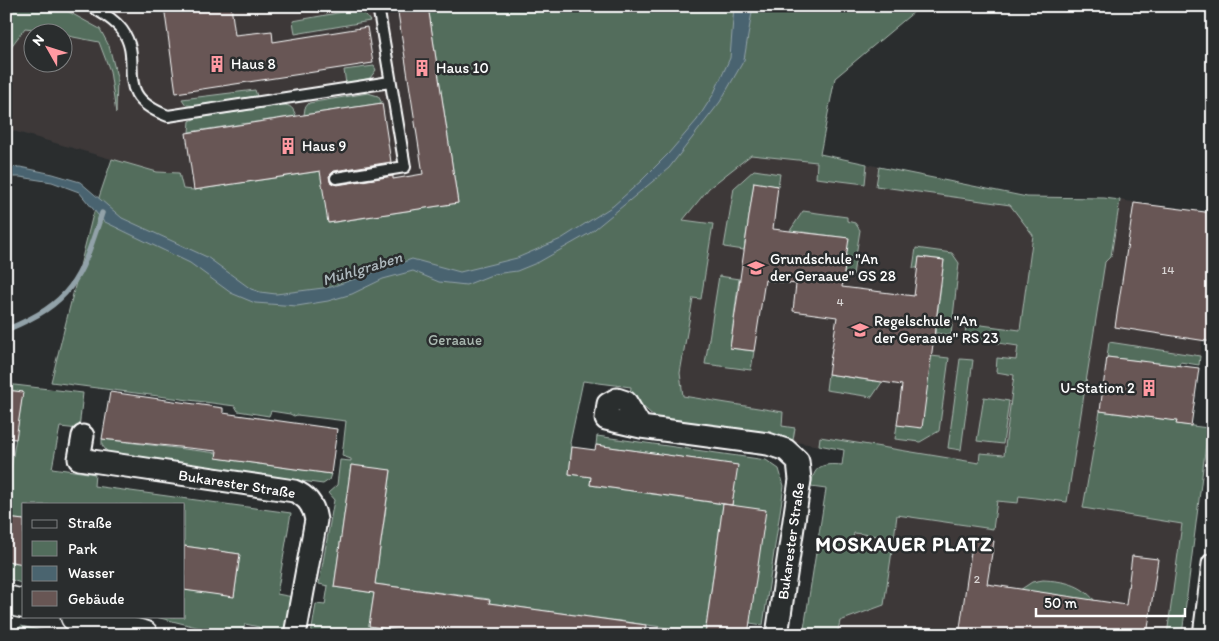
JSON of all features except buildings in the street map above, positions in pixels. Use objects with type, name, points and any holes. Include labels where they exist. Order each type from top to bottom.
[{"type":"street","name":"Bukarester Straße","points":[[641,427],[768,444],[786,450],[798,461],[800,480],[777,635]]},
{"type":"street","name":"Bukarester Straße","points":[[83,436],[79,460],[294,491],[302,494],[315,511],[316,520],[295,635]]},
{"type":"street","points":[[1204,635],[1213,564]]},
{"type":"street","points":[[6,600],[22,604]]},
{"type":"street","points":[[79,618],[144,635]]},
{"type":"lane","points":[[91,6],[110,17],[122,30],[128,44],[132,86],[140,100],[153,110],[168,116],[390,82]]},
{"type":"lane","points":[[336,178],[405,167],[378,6]]},
{"type":"shaded area","points":[[6,6],[428,6],[458,203],[328,223],[323,190],[183,189],[179,173],[157,172],[6,129]]},
{"type":"shaded area","points":[[764,143],[1027,197],[1104,198],[1213,213],[1213,342],[1202,341],[1199,365],[1180,362],[1179,366],[1107,357],[1100,411],[1177,421],[1177,424],[1208,428],[1182,635],[803,635],[828,478],[840,479],[844,450],[657,419],[630,395],[631,387],[583,381],[608,299],[707,185]]},
{"type":"green space","points":[[6,6],[58,6],[100,29],[109,46],[117,77],[116,113],[110,71],[99,42],[72,37],[72,22],[22,22],[22,32],[10,48],[6,45]]},
{"type":"green space","name":"Geraaue","points":[[428,6],[921,6],[835,78],[820,154],[867,164],[865,184],[816,178],[817,162],[751,155],[709,188],[683,220],[713,224],[701,299],[693,298],[680,373],[683,396],[783,412],[782,426],[795,428],[793,440],[657,419],[630,395],[631,387],[583,381],[570,443],[572,447],[569,474],[591,477],[590,485],[723,504],[705,633],[489,603],[489,599],[375,584],[391,471],[351,465],[334,587],[374,593],[369,626],[426,635],[311,635],[316,604],[325,605],[328,586],[319,584],[334,500],[328,493],[337,485],[340,460],[351,461],[351,459],[342,456],[346,421],[294,416],[271,411],[269,416],[238,411],[235,406],[51,382],[92,218],[112,159],[157,172],[179,173],[183,189],[194,190],[321,171],[329,223],[458,203]]},
{"type":"green space","points":[[354,10],[362,11],[370,21],[295,34],[293,21]]},
{"type":"green space","points":[[374,66],[376,70],[370,78],[346,84],[344,70]]},
{"type":"green space","points":[[255,90],[257,96],[197,106],[186,105],[182,99]]},
{"type":"green space","points":[[368,93],[378,96],[382,103],[304,115],[305,108],[309,103]]},
{"type":"green space","points":[[282,105],[291,108],[296,116],[189,132],[190,121],[196,118]]},
{"type":"green space","points":[[879,167],[1027,197],[1120,200],[1111,256],[1105,262],[1067,502],[1019,496],[1018,503],[997,501],[993,529],[897,515],[894,538],[854,533],[852,545],[892,551],[884,605],[840,621],[837,635],[803,635],[826,489],[811,487],[812,480],[816,470],[820,467],[842,465],[844,450],[819,445],[820,437],[979,463],[980,453],[1004,455],[1014,375],[996,372],[997,358],[1016,360],[1018,346],[965,338],[966,323],[1020,330],[1033,235],[1010,205],[876,186]]},
{"type":"green space","points":[[754,170],[780,174],[778,186],[754,183],[744,250],[724,247],[734,188]]},
{"type":"green space","points":[[803,211],[847,217],[847,221],[855,223],[860,230],[853,275],[844,273],[848,238],[802,232],[784,240]]},
{"type":"green space","points":[[916,248],[952,253],[959,263],[951,335],[935,333],[944,260],[920,257],[918,268],[913,268]]},
{"type":"green space","points":[[719,276],[739,279],[730,348],[754,351],[751,370],[705,364]]},
{"type":"green space","points":[[1109,342],[1200,356],[1199,365],[1180,362],[1179,366],[1107,357]]},
{"type":"green space","points":[[878,350],[889,372],[872,397],[826,390],[828,374],[874,381]]},
{"type":"green space","points":[[931,356],[949,358],[939,431],[920,442],[895,439],[897,425]]},
{"type":"green space","points":[[960,359],[973,360],[961,450],[948,448]]},
{"type":"green space","points":[[6,384],[83,393],[79,429],[60,427],[52,468],[95,474],[94,486],[291,513],[277,594],[293,597],[285,635],[257,635],[259,627],[245,624],[242,635],[229,635],[160,618],[185,618],[185,590],[234,596],[240,554],[185,546],[185,503],[22,503],[22,520],[6,518],[6,500],[23,392],[6,390]]},
{"type":"green space","points":[[984,397],[1009,401],[1003,444],[977,441]]},
{"type":"green space","points":[[1100,411],[1177,421],[1177,424],[1208,428],[1182,635],[1167,635],[1182,524],[1083,508]]},
{"type":"green space","points":[[597,436],[766,460],[779,469],[784,486],[763,625],[750,623],[732,505],[737,465],[596,445]]},
{"type":"green space","points":[[102,439],[217,453],[217,458],[331,474],[329,480],[323,484],[109,454],[102,445]]},
{"type":"green space","points":[[6,561],[22,563],[22,583],[6,578]]},
{"type":"green space","points":[[1043,580],[1072,584],[1090,595],[1095,601],[1020,590],[1032,582]]},
{"type":"green space","points":[[21,626],[59,635],[11,635]]},
{"type":"water","points":[[734,6],[753,6],[744,60],[720,102],[669,168],[590,233],[539,262],[517,271],[494,274],[466,285],[439,282],[413,271],[383,279],[352,294],[328,301],[297,306],[255,303],[231,293],[190,263],[103,221],[79,192],[52,182],[20,177],[6,177],[6,168],[20,167],[80,182],[122,218],[207,257],[251,289],[260,292],[276,294],[331,287],[412,259],[460,272],[517,258],[561,239],[613,206],[641,181],[668,154],[697,120],[713,95],[730,58]]},
{"type":"waterway","points":[[6,330],[29,320],[47,309],[71,286],[80,272],[102,213]]},
{"type":"place","name":"Haus 8","points":[[217,64]]},
{"type":"place","name":"Haus 10","points":[[422,68]]},
{"type":"place","name":"Haus 9","points":[[288,146]]},
{"type":"place","name":"Grundschule \"An der Geraaue\" GS 28","points":[[756,268]]},
{"type":"place","name":"Regelschule \"An der Geraaue\" RS 23","points":[[860,330]]},
{"type":"place","name":"U-Station 2","points":[[1149,388]]},
{"type":"district","name":"MOSKAUER PLATZ","points":[[904,544]]},
{"type":"water label","name":"Mühlgraben","points":[[362,268]]}]
